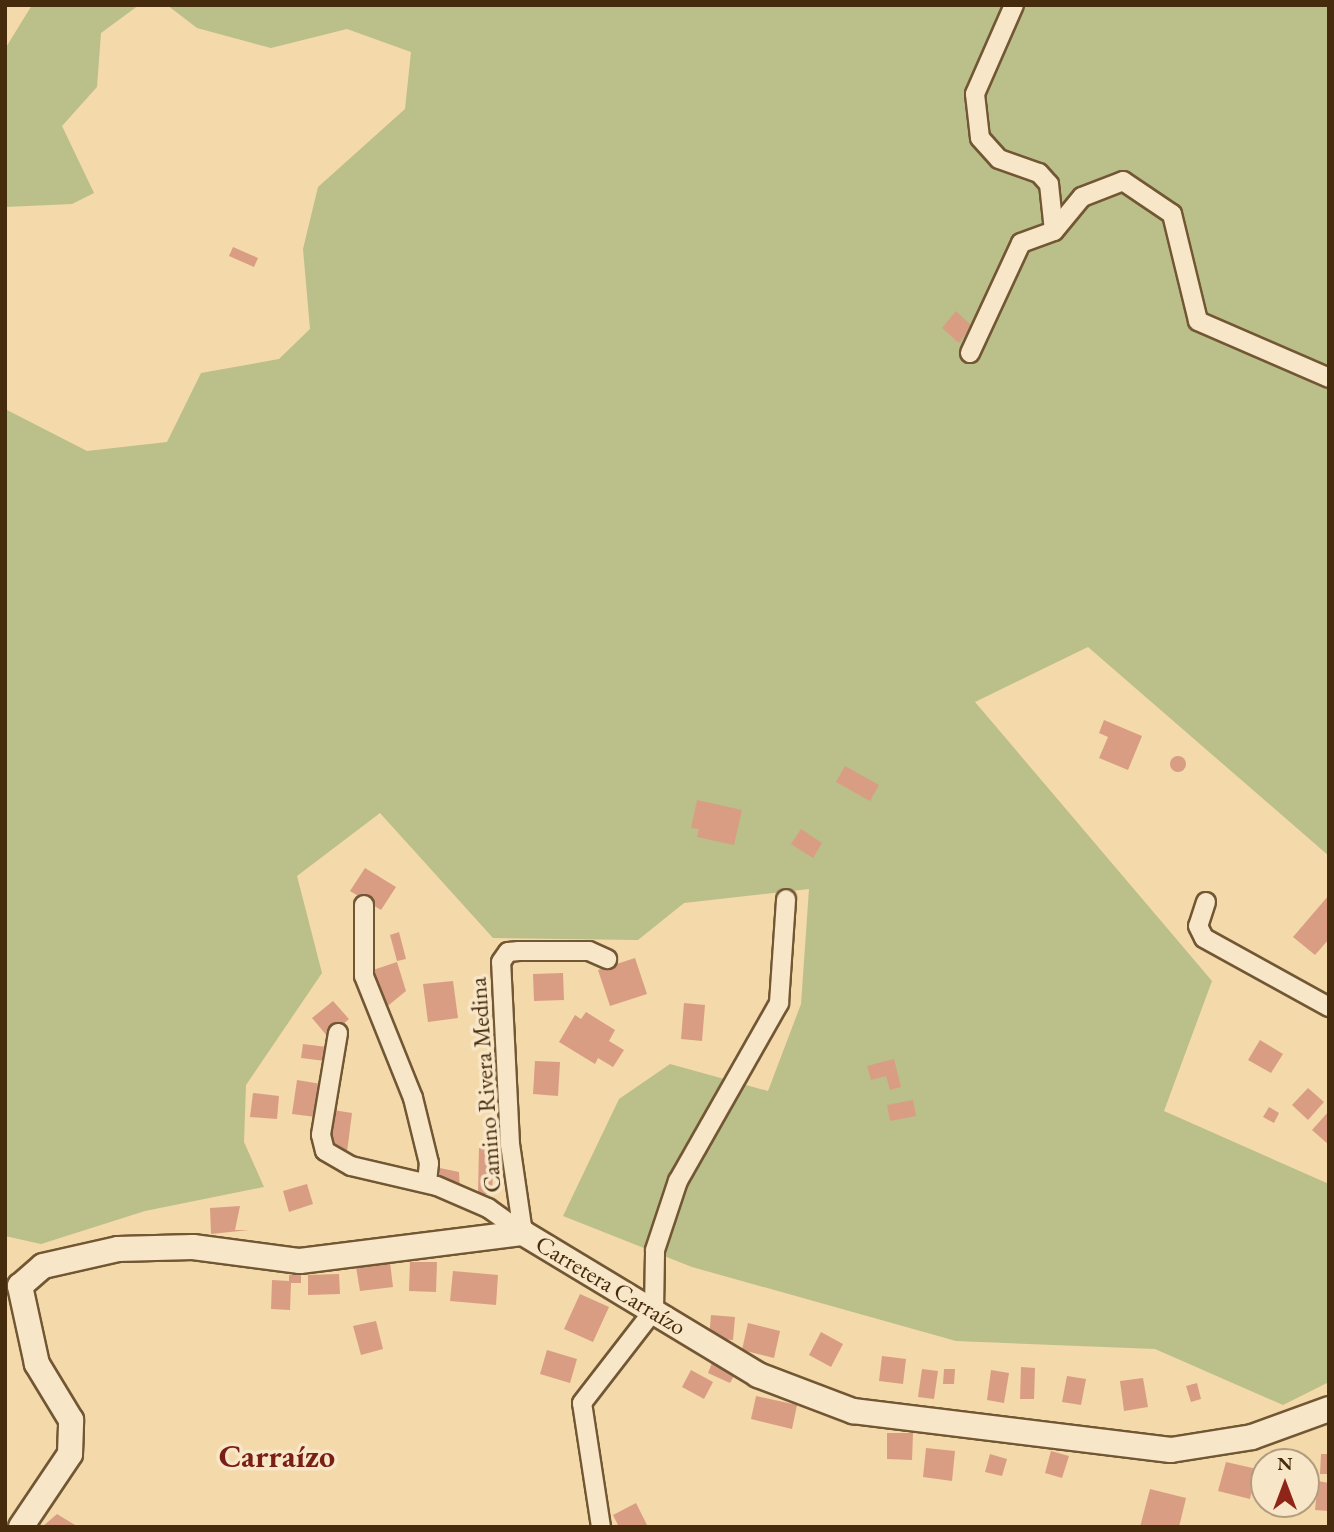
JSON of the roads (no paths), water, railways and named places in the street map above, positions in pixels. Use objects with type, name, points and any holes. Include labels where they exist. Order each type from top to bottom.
[{"type":"street","points":[[1014,5],[975,94],[980,138],[999,159],[1039,173],[1049,184],[1055,231]]},
{"type":"street","points":[[970,353],[1021,243],[1055,231],[1082,197],[1123,181],[1172,214],[1198,321],[1329,378]]},
{"type":"street","points":[[601,1527],[582,1403],[654,1310],[655,1250],[678,1181],[779,1003],[786,900]]},
{"type":"street","points":[[1206,902],[1198,926],[1204,939],[1329,1007]]},
{"type":"street","points":[[364,905],[364,976],[413,1098],[429,1163],[427,1183]]},
{"type":"street","name":"Camino Rivera Medina","points":[[523,1233],[510,1144],[501,962],[508,952],[519,951],[589,951],[607,959]]},
{"type":"street","points":[[338,1033],[321,1135],[325,1151],[351,1166],[427,1183],[488,1208],[523,1233]]},
{"type":"street","name":"Carretera Carraízo","points":[[21,1527],[69,1454],[71,1420],[37,1364],[13,1284],[43,1266],[118,1249],[192,1247],[300,1261],[523,1233],[758,1375],[853,1411],[1171,1450],[1252,1437],[1329,1409]]},
{"type":"district","name":"Carraízo","points":[[277,1456]]}]
